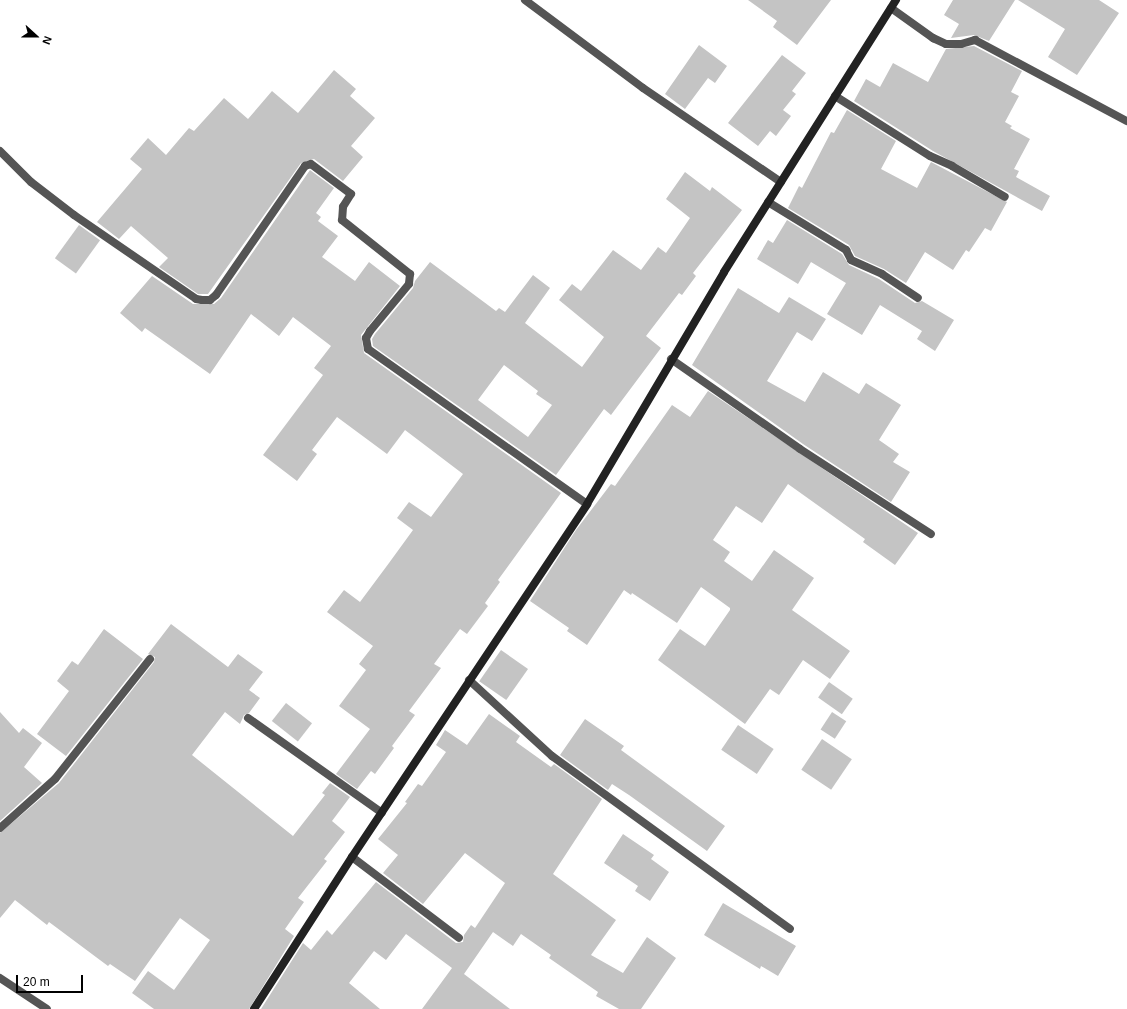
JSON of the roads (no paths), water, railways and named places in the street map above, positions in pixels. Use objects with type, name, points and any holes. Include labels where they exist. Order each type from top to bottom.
[{"type":"street","points":[[525,0],[643,88],[780,182]]},
{"type":"street","points":[[254,1009],[352,857],[587,504],[671,359],[780,182],[896,0]]},
{"type":"street","points":[[891,8],[933,38],[946,44],[961,44],[975,40],[1127,121]]},
{"type":"street","points":[[835,96],[930,156],[952,166],[1005,197]]},
{"type":"street","points":[[0,151],[31,182],[74,215],[183,291],[202,300],[210,300],[216,295],[305,166],[311,164],[351,194],[343,207],[342,220],[410,274],[409,284],[370,331],[366,338],[368,349],[587,504]]},
{"type":"street","points":[[768,202],[846,250],[851,260],[882,274],[918,298]]},
{"type":"street","points":[[671,359],[800,449],[931,534]]},
{"type":"street","points":[[0,828],[55,779],[150,659]]},
{"type":"street","points":[[469,680],[552,756],[790,929]]},
{"type":"street","points":[[248,718],[382,813]]},
{"type":"street","points":[[352,857],[459,938]]},
{"type":"street","points":[[0,978],[47,1009]]}]
